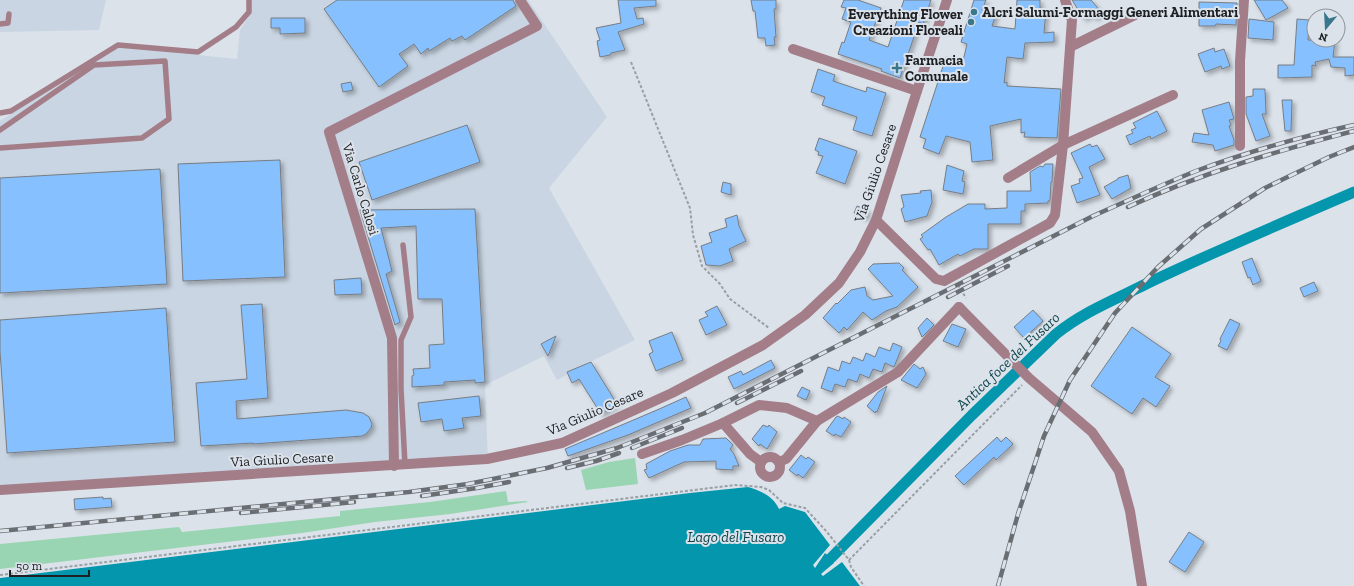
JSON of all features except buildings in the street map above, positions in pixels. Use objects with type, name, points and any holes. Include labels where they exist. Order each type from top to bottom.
[{"type":"street","name":"Via Carlo Calosi","points":[[394,466],[392,338],[329,132],[537,26],[520,0]]},
{"type":"street","name":"Via Giulio Cesare","points":[[0,490],[486,459],[562,443],[672,393],[763,345],[805,315],[838,283],[860,252],[876,220],[947,0]]},
{"type":"street","points":[[876,220],[936,279],[944,281],[1050,223],[1055,215],[1063,145],[1072,20],[1064,0]]},
{"type":"street","points":[[1240,146],[1240,61],[1244,0]]},
{"type":"street","points":[[1070,47],[1135,15]]},
{"type":"street","points":[[793,49],[917,91]]},
{"type":"street","points":[[1008,178],[1063,145],[1173,95]]},
{"type":"street","points":[[779,462],[786,459],[818,421],[898,372],[959,306],[1027,376],[1092,432],[1119,471],[1130,511],[1142,586]]},
{"type":"street","points":[[642,454],[682,440],[723,423],[759,405],[787,408],[818,421]]},
{"type":"street","points":[[723,423],[750,454],[761,462]]},
{"type":"street","points":[[771,457],[779,462],[778,472],[773,476],[761,472],[761,462],[765,458],[771,457]]},
{"type":"lane","points":[[0,113],[10,111],[118,45],[198,52],[236,27],[249,12],[249,0]]},
{"type":"lane","points":[[0,24],[8,23],[9,14]]},
{"type":"lane","points":[[0,130],[94,65],[165,61],[169,119],[142,138],[0,148]]},
{"type":"lane","points":[[404,245],[410,317],[401,340],[401,389],[405,465]]},
{"type":"path","points":[[631,62],[690,208],[693,234],[702,266],[720,284],[730,299],[779,334]]},
{"type":"path","points":[[958,284],[965,298]]},
{"type":"path","points":[[849,560],[1027,376]]},
{"type":"path","points":[[0,575],[735,485],[761,487],[769,490],[783,503],[805,508],[827,532],[849,560],[851,567],[864,586]]},
{"type":"shaded area","points":[[0,0],[106,0],[99,30],[0,32]]},
{"type":"shaded area","points":[[252,0],[528,0],[607,117],[549,188],[635,340],[557,380],[544,356],[485,385],[488,463],[0,489],[0,121],[119,47],[237,59],[240,30],[250,15]]},
{"type":"green space","points":[[635,458],[638,484],[586,490],[581,470],[609,462]]},
{"type":"green space","points":[[506,491],[508,502],[528,502],[450,514],[375,522],[302,533],[0,569],[0,544],[179,527],[182,532],[340,516],[340,511],[430,502]]},
{"type":"water","name":"Lago del Fusaro","points":[[748,487],[770,497],[779,509],[785,506],[805,512],[830,545],[813,565],[815,568],[825,553],[834,563],[821,574],[823,576],[842,562],[860,586],[0,586],[0,578]]},
{"type":"waterway","name":"Antica foce del Fusaro","points":[[831,558],[972,415],[1066,326],[1100,306],[1172,272],[1354,192]]},
{"type":"railway","points":[[0,531],[409,492],[468,484],[547,468],[617,448],[705,413],[1093,216],[1157,187],[1196,171],[1254,151],[1354,125]]},
{"type":"railway","points":[[1128,207],[1211,173],[1354,131]]},
{"type":"railway","points":[[998,586],[1018,514],[1044,436],[1070,380],[1115,313],[1158,267],[1201,229],[1265,188],[1329,157],[1354,147]]},
{"type":"railway","points":[[948,297],[1008,266]]},
{"type":"railway","points":[[737,403],[801,371]]},
{"type":"railway","points":[[632,448],[682,428]]},
{"type":"railway","points":[[567,468],[596,461],[619,453]]},
{"type":"railway","points":[[422,496],[509,482]]},
{"type":"railway","points":[[241,513],[354,502]]},
{"type":"place","name":"Alcri Salumi-Formaggi Generi Alimentari","points":[[974,12]]},
{"type":"place","name":"Everything Flower Creazioni Floreali","points":[[971,22]]},
{"type":"place","name":"Farmacia Comunale","points":[[897,68]]}]
